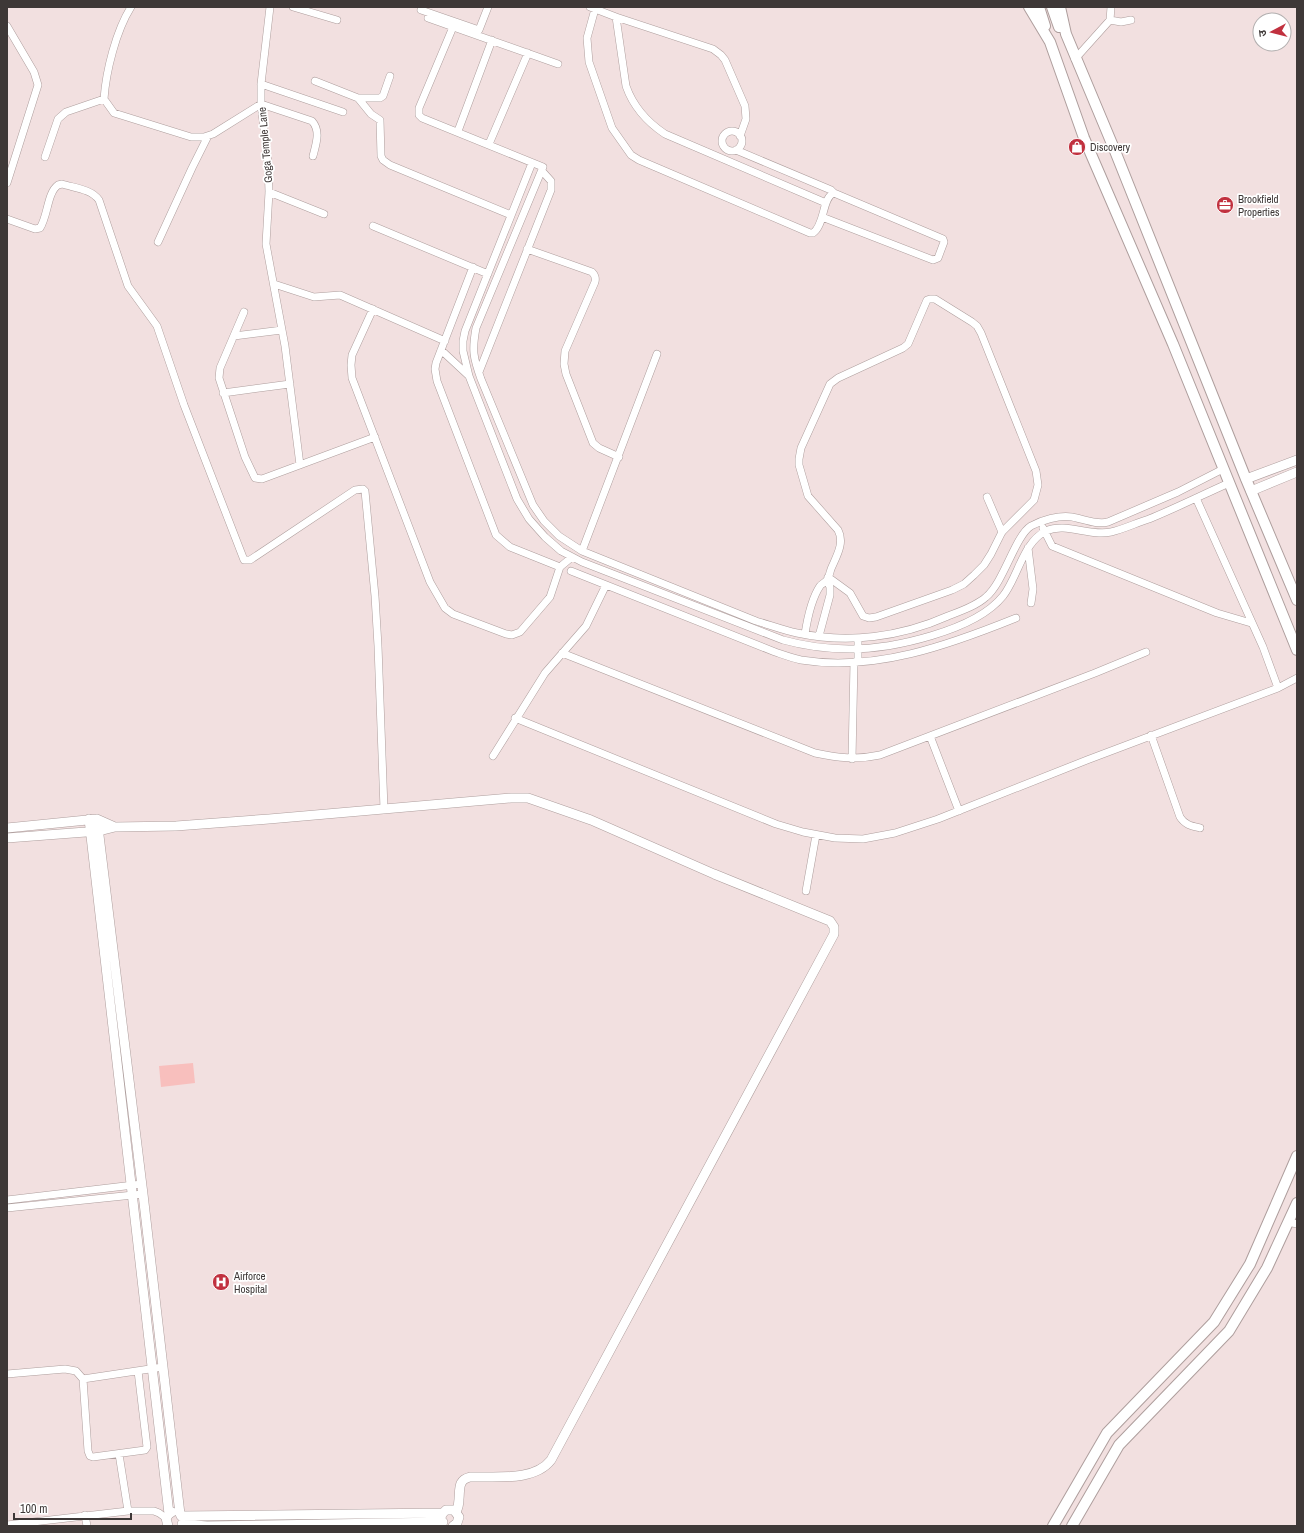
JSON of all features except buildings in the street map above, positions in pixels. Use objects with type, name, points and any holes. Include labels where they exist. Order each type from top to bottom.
[{"type":"main road","points":[[1029,7],[1050,42]]},
{"type":"main road","points":[[1039,7],[1084,138],[1173,344],[1297,650]]},
{"type":"main road","points":[[1052,7],[1059,26],[1066,34]]},
{"type":"main road","points":[[1060,7],[1066,34],[1075,59],[1246,479],[1297,600]]},
{"type":"main road","points":[[1053,1526],[1107,1433],[1214,1322],[1250,1264],[1297,1156]]},
{"type":"main road","points":[[1072,1526],[1119,1445],[1229,1331],[1293,1223],[1297,1203]]},
{"type":"main road","points":[[1179,1358],[1192,1369]]},
{"type":"street","points":[[131,7],[124,20],[108,66],[104,99],[114,113],[191,137],[204,137],[261,104],[312,121],[316,126],[318,138],[312,156]]},
{"type":"street","name":"Goga Temple Lane","points":[[270,7],[261,104],[268,163],[269,192],[266,244],[282,330],[300,465]]},
{"type":"street","points":[[293,7],[337,20]]},
{"type":"street","points":[[423,7],[421,10],[479,30],[488,7]]},
{"type":"street","points":[[1075,59],[1110,20],[1111,7]]},
{"type":"street","points":[[740,136],[746,119],[745,106],[721,54],[712,49],[616,18],[593,8],[588,38],[589,62],[612,128],[631,155],[639,160],[810,233],[816,231],[829,196],[834,193]]},
{"type":"street","points":[[428,18],[558,64]]},
{"type":"street","points":[[616,18],[626,86],[630,96],[651,125],[665,134],[826,203]]},
{"type":"street","points":[[1110,20],[1121,22],[1131,20]]},
{"type":"street","points":[[7,26],[34,72],[38,85],[7,183]]},
{"type":"street","points":[[453,27],[418,112],[422,118],[489,144],[532,163],[542,169],[551,181],[551,190],[479,372]]},
{"type":"street","points":[[458,132],[492,40]]},
{"type":"street","points":[[489,144],[528,53]]},
{"type":"street","points":[[316,81],[358,98],[380,98],[383,96],[390,76]]},
{"type":"street","points":[[262,84],[343,112]]},
{"type":"street","points":[[358,98],[381,122],[380,151],[383,160],[403,171],[511,215]]},
{"type":"street","points":[[45,157],[58,119],[66,112],[104,99]]},
{"type":"street","points":[[736,150],[742,142],[740,136],[735,132],[726,133],[722,139],[722,145],[727,150],[736,150],[831,190],[834,193],[943,239],[944,242],[938,258],[933,260],[822,217]]},
{"type":"street","points":[[158,242],[208,136]]},
{"type":"street","points":[[532,163],[465,331],[463,351],[469,376],[518,499],[529,519],[561,551],[572,557],[606,572],[783,640],[808,647],[850,650],[906,642],[930,636],[948,630],[980,615],[992,606],[1009,588],[1028,548],[1034,540],[1044,532],[1054,528],[1095,533],[1111,532],[1183,504],[1229,483]]},
{"type":"street","points":[[542,169],[476,328],[473,346],[474,360],[533,505],[544,521],[559,536],[582,551],[756,621],[808,635],[854,638],[898,633],[922,627],[968,608],[986,598],[1001,576],[1023,534],[1032,526],[1060,517],[1071,517],[1102,524],[1139,510],[1223,469]]},
{"type":"street","points":[[7,219],[35,229],[40,228],[54,190],[58,185],[62,184],[96,195],[128,286],[156,326],[184,405],[244,560],[250,560],[355,490],[363,489],[365,491],[378,639],[384,809]]},
{"type":"street","points":[[269,192],[324,214]]},
{"type":"street","points":[[373,226],[488,274]]},
{"type":"street","points":[[527,249],[592,272],[596,278],[565,351],[564,364],[566,374],[593,443],[599,448],[619,456]]},
{"type":"street","points":[[473,267],[441,350],[435,369],[437,381],[496,535],[510,547],[560,567]]},
{"type":"street","points":[[274,284],[314,297],[340,295],[445,341]]},
{"type":"street","points":[[808,647],[808,618],[820,585],[827,579],[840,548],[841,534],[808,496],[798,459],[801,448],[830,384],[838,378],[908,344],[927,300],[935,299],[977,326],[1038,478],[1038,485],[1034,500],[1002,532],[984,565],[964,584],[952,590],[876,617],[869,618],[862,616],[850,593],[827,579]]},
{"type":"street","points":[[373,309],[352,354],[352,378],[430,582],[445,608],[453,614],[506,634],[516,634],[520,632],[550,597],[560,567],[572,557]]},
{"type":"street","points":[[244,312],[220,368],[219,378],[245,457],[255,478],[262,480],[375,437]]},
{"type":"street","points":[[234,336],[282,330]]},
{"type":"street","points":[[441,350],[469,376]]},
{"type":"street","points":[[582,551],[657,354]]},
{"type":"street","points":[[223,393],[290,384]]},
{"type":"street","points":[[1246,479],[1297,460]]},
{"type":"street","points":[[1251,491],[1297,472]]},
{"type":"street","points":[[1178,492],[1183,504]]},
{"type":"street","points":[[987,497],[1002,532]]},
{"type":"street","points":[[1196,498],[1266,654],[1278,688]]},
{"type":"street","points":[[1042,522],[1044,532],[1052,546],[1217,613],[1251,623]]},
{"type":"street","points":[[1028,548],[1033,588],[1031,603]]},
{"type":"street","points":[[492,756],[545,673],[586,626],[605,584],[609,562]]},
{"type":"street","points":[[605,584],[614,575],[617,565]]},
{"type":"street","points":[[571,571],[775,652],[801,660],[854,662],[932,649],[1016,618]]},
{"type":"street","points":[[819,636],[830,595],[827,579]]},
{"type":"street","points":[[852,759],[854,662],[858,649],[854,638]]},
{"type":"street","points":[[854,638],[850,650],[854,662]]},
{"type":"street","points":[[562,653],[815,753],[852,759],[880,755],[1101,671],[1146,652]]},
{"type":"street","points":[[515,718],[776,824],[816,835],[835,838],[863,839],[909,828],[959,811],[1151,735],[1278,688],[1297,678]]},
{"type":"street","points":[[1151,735],[1180,817],[1183,822],[1200,828]]},
{"type":"street","points":[[930,736],[959,811]]},
{"type":"street","points":[[7,838],[94,831],[115,827],[176,826],[511,798],[528,798],[591,820],[714,874],[830,921],[833,924],[835,930],[834,934],[551,1460],[542,1469],[530,1474],[465,1478],[460,1484],[459,1504],[456,1512],[458,1514],[458,1520],[453,1526]]},
{"type":"street","points":[[7,828],[93,819],[115,827]]},
{"type":"street","points":[[93,819],[168,1522]]},
{"type":"street","points":[[94,831],[142,1184],[181,1520]]},
{"type":"street","points":[[806,891],[816,835]]},
{"type":"street","points":[[7,1200],[142,1184]]},
{"type":"street","points":[[7,1208],[143,1194]]},
{"type":"street","points":[[83,1379],[163,1367]]},
{"type":"street","points":[[7,1374],[65,1369],[76,1370],[83,1379],[88,1451],[90,1456],[98,1457],[145,1450],[147,1447],[138,1371]]},
{"type":"street","points":[[118,1454],[128,1511]]},
{"type":"street","points":[[168,1522],[174,1512],[181,1520],[207,1526],[444,1520],[449,1509],[456,1512]]},
{"type":"street","points":[[7,1525],[18,1525],[85,1515],[128,1511],[154,1511],[159,1513],[168,1522]]},
{"type":"street","points":[[85,1515],[86,1526]]},
{"type":"shaded area","points":[[193,1063],[195,1083],[161,1087],[159,1066]]},
{"type":"place","name":"Discovery","points":[[1077,147]]},
{"type":"place","name":"Brookfield Properties","points":[[1225,205]]},
{"type":"place","name":"Airforce Hospital","points":[[221,1282]]}]
